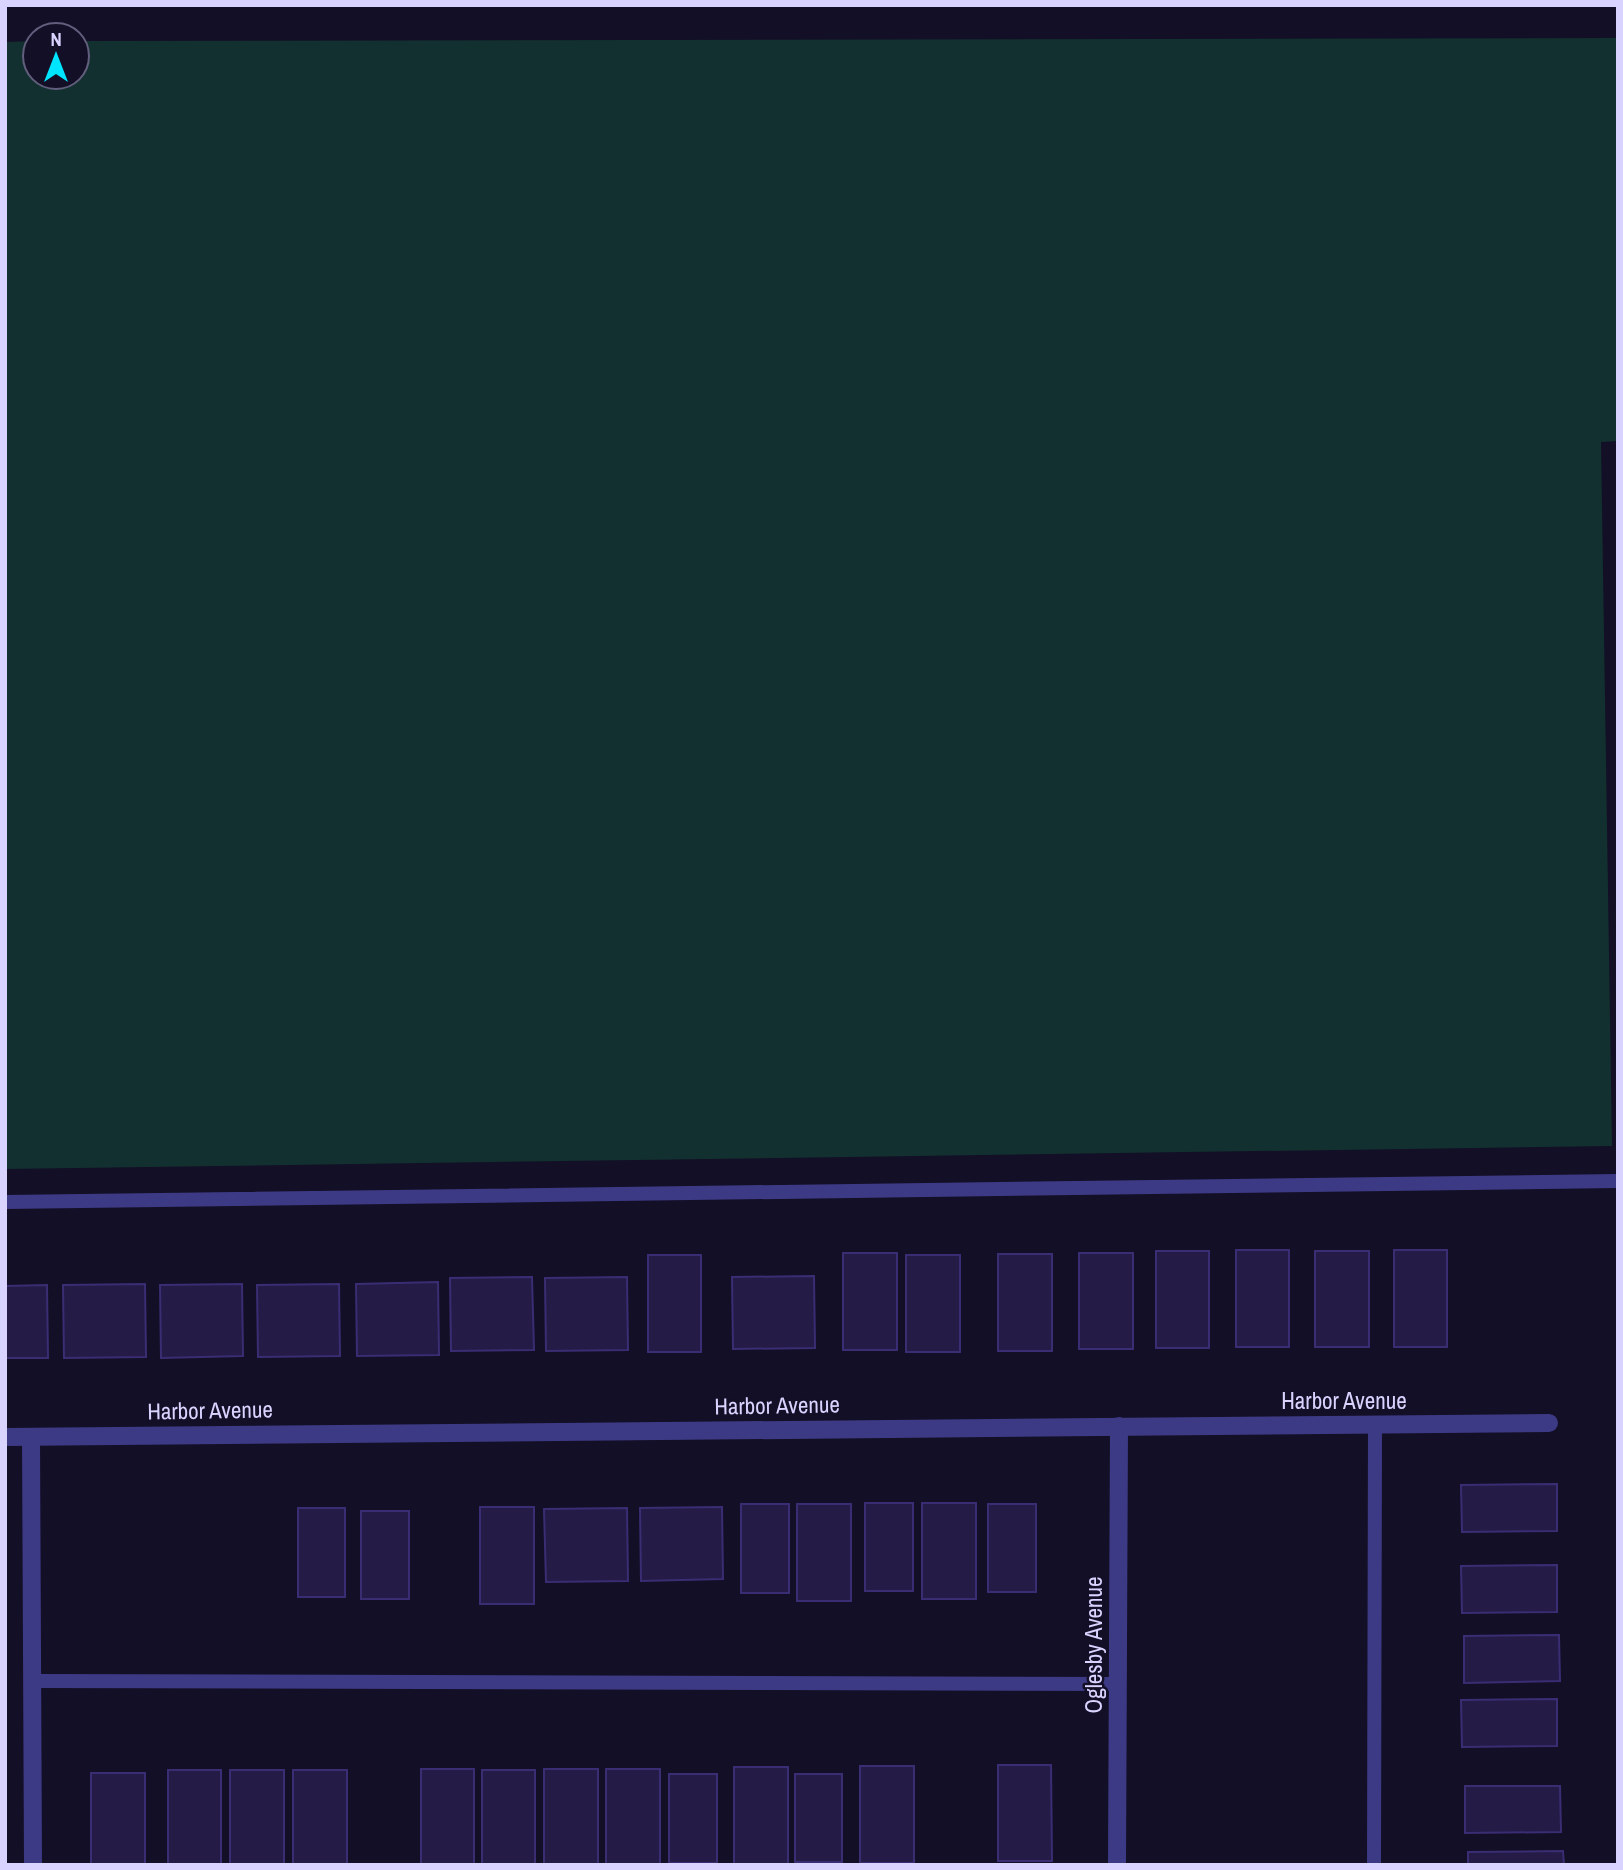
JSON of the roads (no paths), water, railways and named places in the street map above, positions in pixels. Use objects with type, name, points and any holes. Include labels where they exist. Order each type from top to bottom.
[{"type":"street","name":"Harbor Avenue","points":[[5,1437],[1549,1423]]},
{"type":"street","name":"Oglesby Avenue","points":[[1117,1865],[1119,1426]]},
{"type":"street","points":[[31,1437],[33,1865]]},
{"type":"lane","points":[[5,1202],[1618,1181]]},
{"type":"lane","points":[[1374,1865],[1375,1424]]},
{"type":"lane","points":[[32,1681],[1117,1684]]}]
